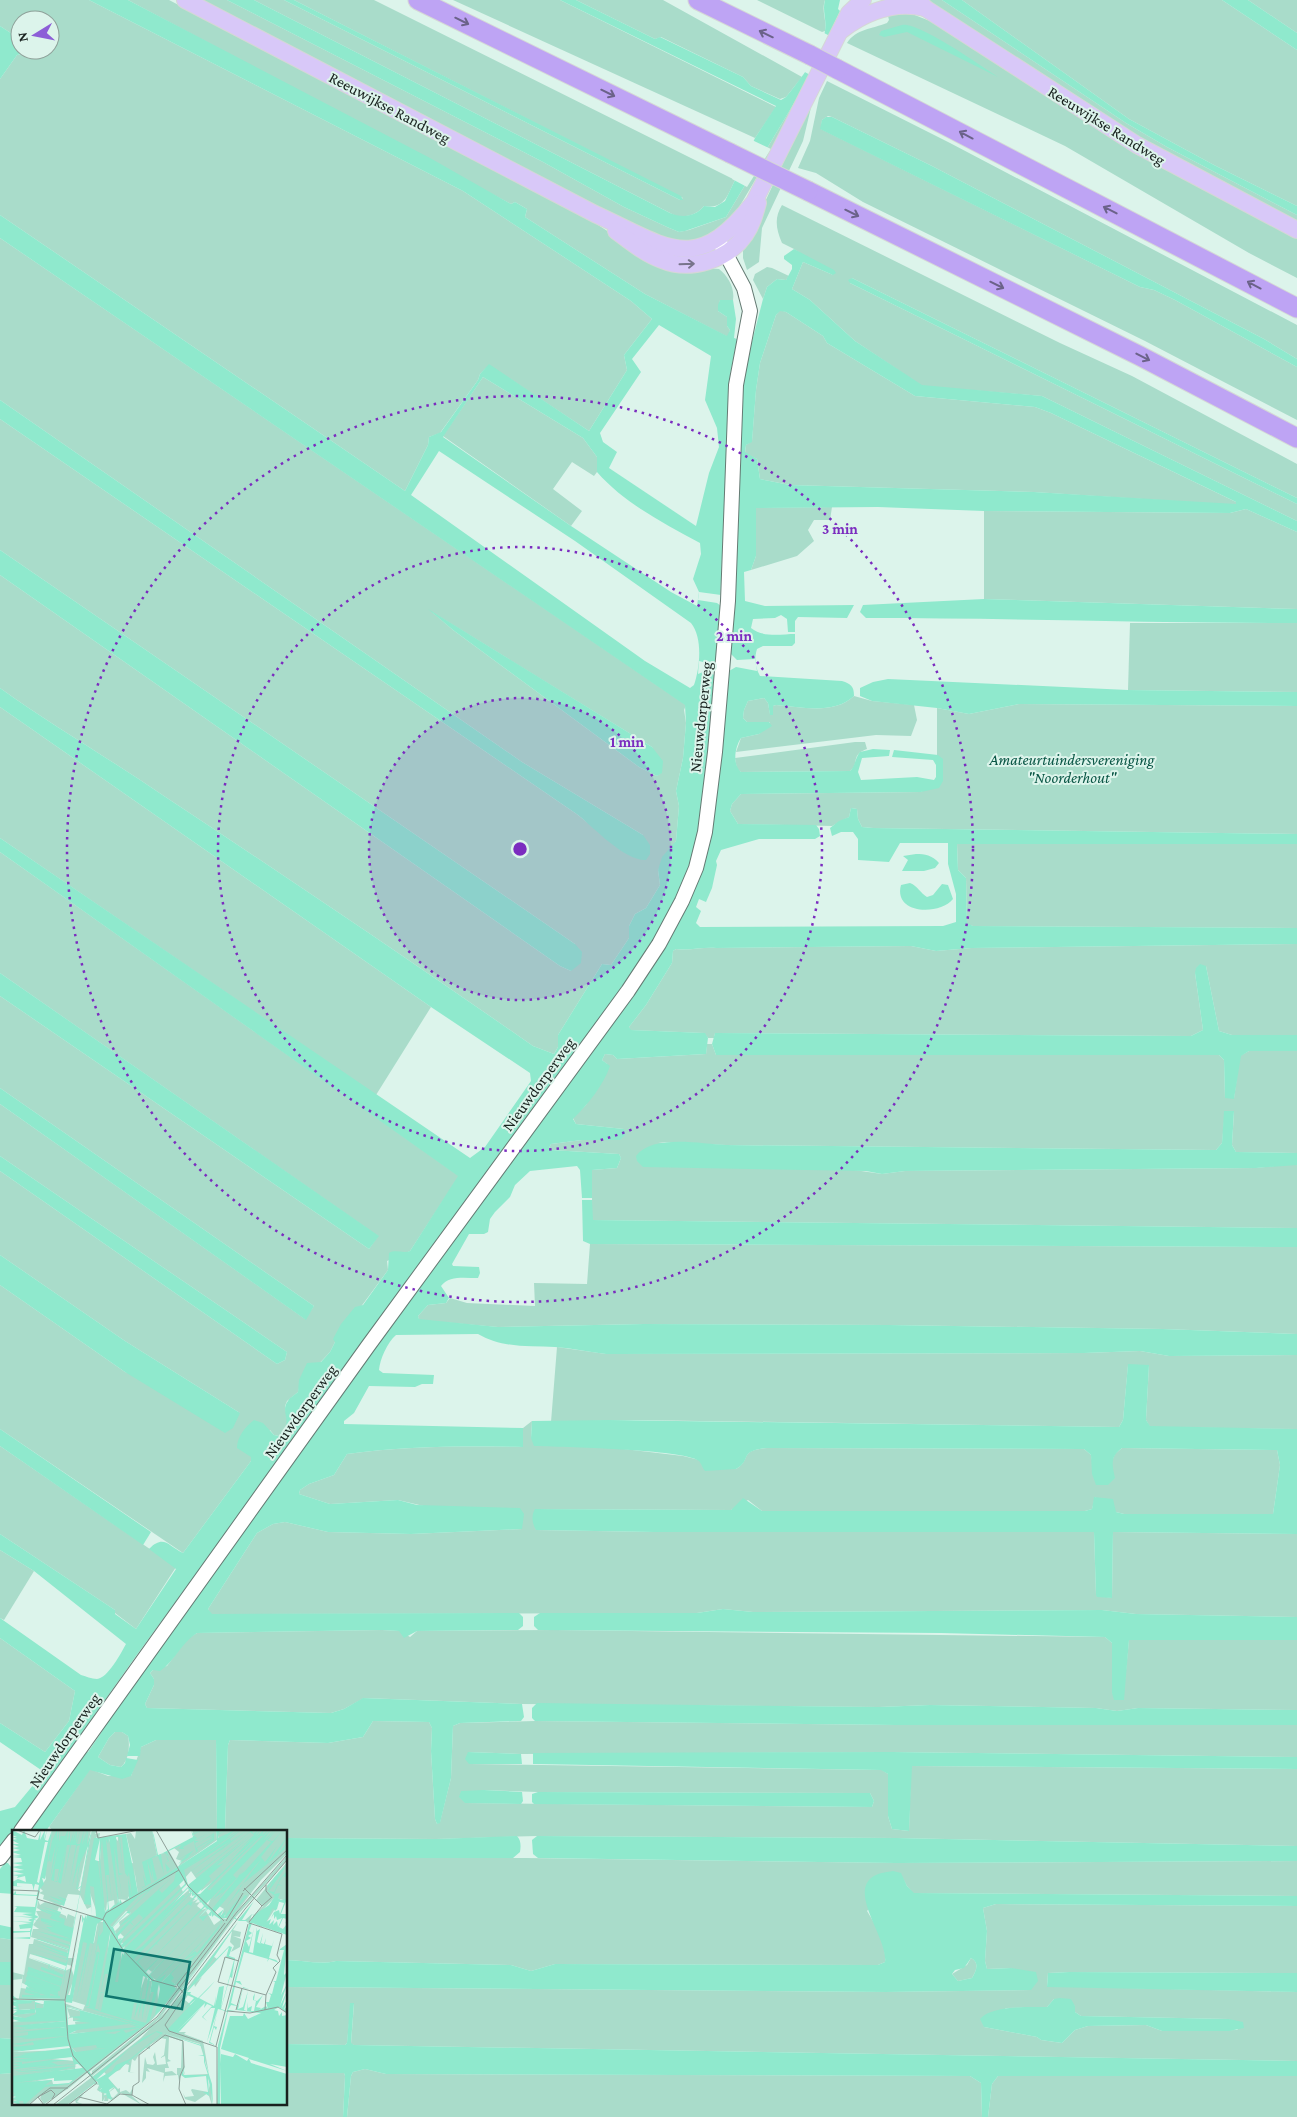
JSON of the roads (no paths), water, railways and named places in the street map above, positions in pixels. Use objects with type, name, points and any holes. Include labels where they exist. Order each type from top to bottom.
[{"type":"highway","points":[[418,0],[1132,352],[1297,438]]},
{"type":"highway","points":[[698,0],[810,55],[1297,308]]},
{"type":"main road","name":"Reeuwijkse Randweg","points":[[185,0],[595,214],[675,248],[722,246],[760,192],[850,11],[863,0]]},
{"type":"main road","name":"Reeuwijkse Randweg","points":[[840,32],[880,4],[922,4],[1137,146],[1297,230]]},
{"type":"street","name":"Nieuwdorperweg","points":[[22,1830],[368,1346],[628,991],[658,944],[682,901],[696,868],[705,832],[714,761],[728,601],[736,385],[750,311],[744,288],[722,246]]},
{"type":"street","points":[[0,1858],[12,1843]]},
{"type":"park label","name":"Amateurtuindersvereniging \"Noorderhout\"","points":[[1072,768]]}]
